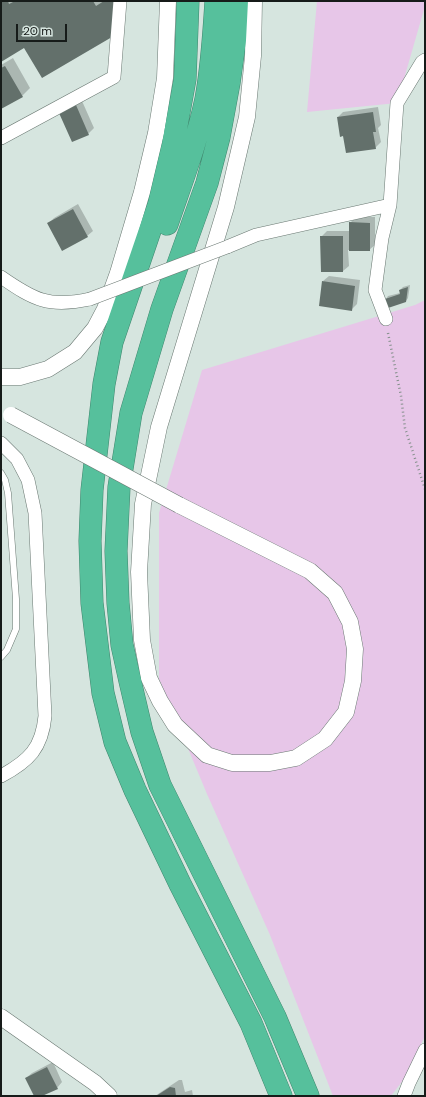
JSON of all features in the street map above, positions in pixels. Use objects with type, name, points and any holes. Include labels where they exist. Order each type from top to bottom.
[{"type":"highway","points":[[188,1],[185,79],[173,145],[159,204],[112,342],[104,384],[92,490],[90,541],[92,604],[103,694],[115,742],[135,790],[174,871],[251,1023],[280,1096]]},
{"type":"highway","points":[[97,447],[114,378],[128,332],[190,156],[206,98],[214,38],[216,1]]},
{"type":"highway","points":[[237,1],[235,40],[229,83],[215,152],[207,183],[162,310],[131,414],[118,495],[116,551],[118,603],[122,645],[130,681],[142,732],[160,785],[275,1017],[308,1096]]},
{"type":"street","points":[[1,138],[114,77],[120,1]]},
{"type":"street","points":[[1,377],[20,377],[48,369],[75,352],[95,328],[105,309],[118,273],[142,192],[156,133],[165,78],[168,1]]},
{"type":"street","points":[[1,410],[179,505],[310,571],[335,593],[350,622],[355,649],[353,681],[346,712],[325,739],[296,758],[270,763],[232,763],[207,755],[175,725],[160,701],[149,678],[142,640],[139,572],[143,504],[159,427],[226,207],[247,116],[253,56],[254,1]]},
{"type":"street","points":[[386,320],[375,290],[382,238],[390,205],[397,103],[422,62],[425,60]]},
{"type":"street","points":[[1,277],[25,294],[40,300],[57,303],[72,303],[90,299],[256,235],[390,205]]},
{"type":"street","points":[[1,443],[18,459],[28,480],[34,513],[45,716],[44,728],[40,741],[33,752],[26,760],[1,776]]},
{"type":"street","points":[[1,1017],[95,1083],[109,1096]]},
{"type":"street","points":[[404,1096],[425,1050]]},
{"type":"lane","points":[[1,473],[5,480],[8,493],[16,599],[16,629],[14,638],[1,657]]},
{"type":"path","points":[[386,320],[401,396],[405,428],[425,490]]},
{"type":"shaded area","points":[[317,1],[425,1],[425,6],[397,103],[307,112]]},
{"type":"shaded area","points":[[425,300],[425,1036],[404,1079],[391,1096],[333,1096],[270,935],[207,794],[159,679],[159,513],[202,370],[415,305]]},
{"type":"building","points":[[1,1],[8,1],[9,4],[15,1],[93,1],[96,6],[104,1],[116,1],[112,37],[42,78],[24,48],[1,62]]},
{"type":"building","points":[[5,66],[23,97],[1,109],[1,68]]},
{"type":"building","points":[[76,105],[89,135],[72,142],[59,113]]},
{"type":"building","points":[[373,112],[376,132],[373,132],[376,149],[346,153],[343,136],[340,137],[337,117]]},
{"type":"building","points":[[73,209],[88,237],[62,251],[47,223]]},
{"type":"building","points":[[349,222],[370,223],[370,251],[349,251]]},
{"type":"building","points":[[320,236],[343,236],[343,272],[321,272]]},
{"type":"building","points":[[322,281],[355,286],[352,311],[319,306]]},
{"type":"building","points":[[408,287],[406,302],[388,308],[385,299],[400,294],[399,290]]},
{"type":"building","points":[[47,1067],[58,1089],[42,1096],[34,1096],[25,1078]]},
{"type":"building","points":[[170,1087],[175,1088],[176,1096],[156,1096]]}]
